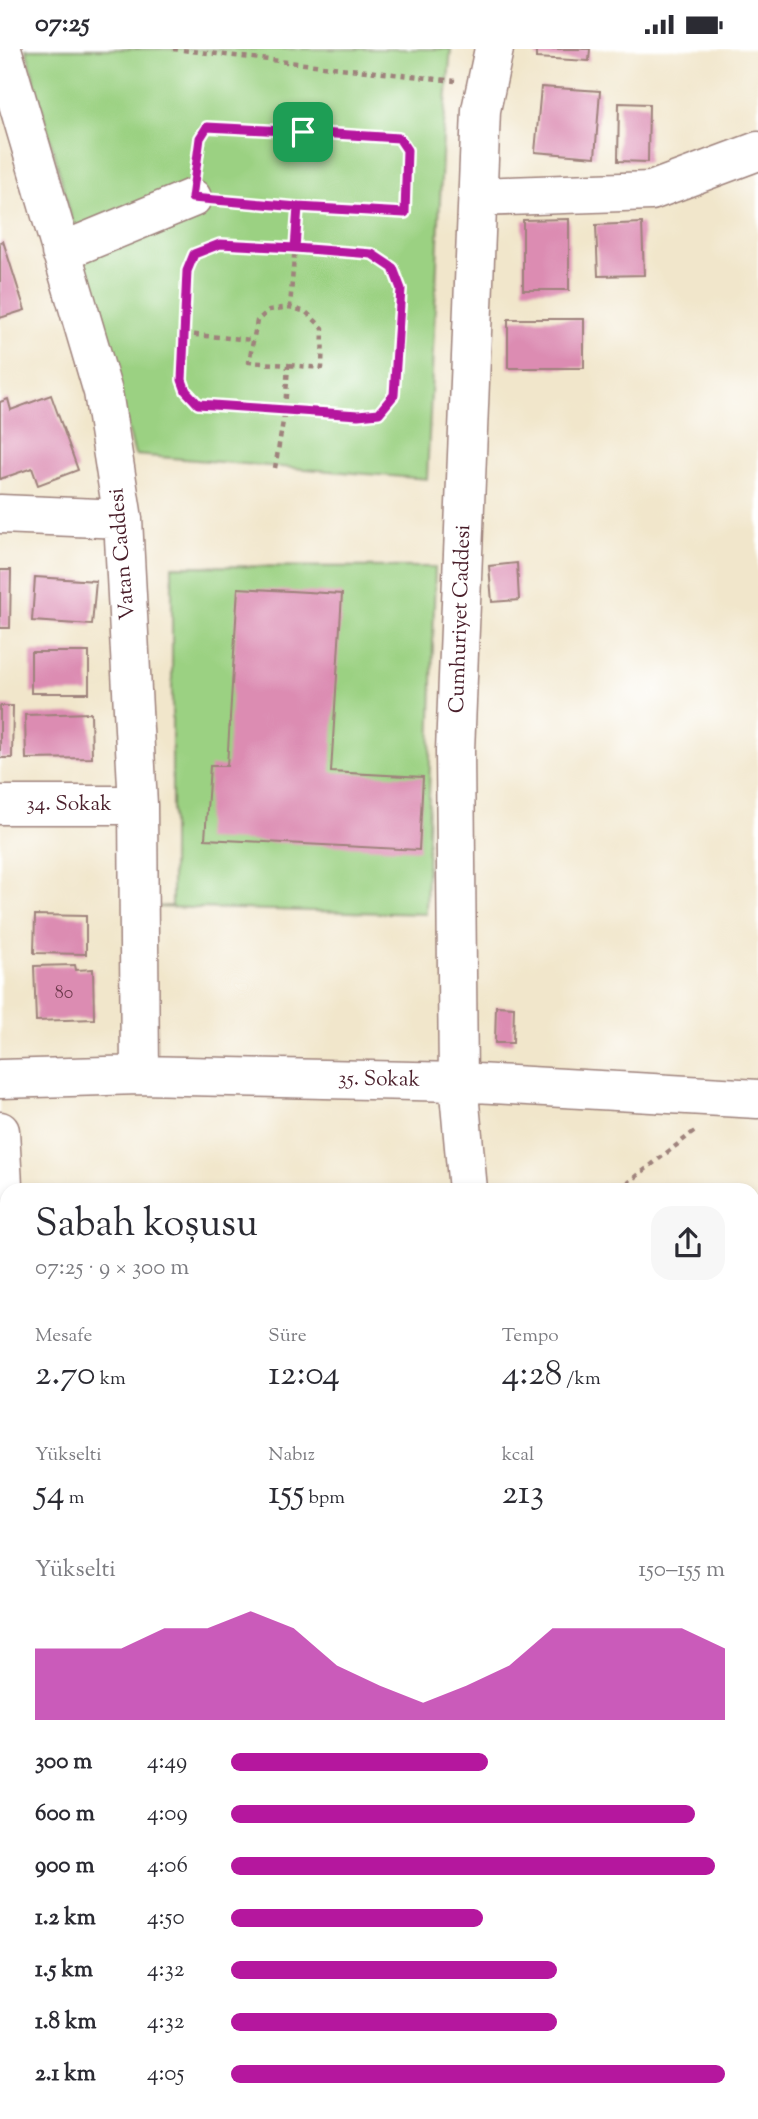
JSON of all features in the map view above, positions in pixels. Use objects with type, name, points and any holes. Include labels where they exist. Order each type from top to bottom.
[{"type":"street","name":"Vatan Caddesi","points":[[2,49],[103,392],[123,519],[138,805],[140,1075]]},
{"type":"street","name":"Cumhuriyet Caddesi","points":[[467,1183],[458,1082],[455,751],[481,110],[491,65]]},
{"type":"street","points":[[478,197],[651,191],[758,151]]},
{"type":"street","points":[[61,251],[192,198]]},
{"type":"street","points":[[0,514],[123,519]]},
{"type":"street","name":"34. Sokak","points":[[0,805],[138,805]]},
{"type":"street","name":"35. Sokak","points":[[0,1079],[140,1075],[458,1082],[748,1098]]},
{"type":"street","points":[[0,1131],[3,1183]]},
{"type":"path","points":[[173,49],[448,81],[491,65]]},
{"type":"path","points":[[207,127],[399,138],[407,150],[405,213],[298,207],[192,198],[200,138],[207,127]]},
{"type":"path","points":[[289,307],[298,207]]},
{"type":"path","points":[[220,244],[372,254],[393,268],[401,289],[394,395],[379,413],[358,415],[198,404],[186,391],[182,380],[184,334],[187,271],[194,254],[220,244]]},
{"type":"path","points":[[289,307],[306,312],[323,328],[323,368],[249,362],[253,340],[257,321],[270,310],[289,307]]},
{"type":"path","points":[[184,334],[253,340]]},
{"type":"path","points":[[275,468],[285,410],[288,365]]},
{"type":"path","points":[[629,1183],[748,1098]]},
{"type":"green space","points":[[26,49],[451,49],[443,136],[427,479],[135,455]]},
{"type":"green space","points":[[172,566],[435,567],[426,914],[157,907],[172,906]]},
{"type":"building","points":[[536,49],[590,49],[589,61],[536,58]]},
{"type":"building","points":[[541,87],[600,91],[595,157],[535,152]]},
{"type":"building","points":[[619,103],[649,104],[648,162],[618,161]]},
{"type":"building","points":[[569,219],[569,290],[523,290],[523,220]]},
{"type":"building","points":[[642,223],[644,275],[598,276],[596,225]]},
{"type":"building","points":[[3,241],[25,310],[0,318],[0,242]]},
{"type":"building","points":[[508,319],[584,319],[584,368],[508,368]]},
{"type":"building","points":[[51,395],[78,470],[38,485],[32,468],[0,479],[0,402],[8,399],[11,410]]},
{"type":"building","points":[[517,563],[519,600],[492,602],[489,566]]},
{"type":"building","points":[[0,570],[11,570],[10,628],[0,628]]},
{"type":"building","points":[[35,577],[96,581],[92,625],[32,621]]},
{"type":"building","points":[[238,588],[342,594],[331,772],[423,777],[419,850],[205,839],[210,766],[227,766]]},
{"type":"building","points":[[31,652],[89,652],[89,693],[31,693]]},
{"type":"building","points":[[0,706],[13,706],[12,758],[0,758]]},
{"type":"building","points":[[91,713],[92,758],[26,759],[25,715]]},
{"type":"building","points":[[35,915],[86,916],[86,954],[34,953]]},
{"type":"building","points":[[75,965],[76,970],[93,969],[94,1019],[36,1021],[34,966]]},
{"type":"building","points":[[496,1006],[514,1007],[513,1043],[495,1043]]},
{"type":"route","points":[[303,132],[207,127],[200,138],[192,198],[298,207],[295,248],[220,244],[194,254],[187,271],[182,380],[186,391],[198,404],[358,415],[379,413],[394,395],[401,289],[393,268],[372,254],[295,248],[298,207],[405,213],[407,150],[399,138],[303,132]]}]
